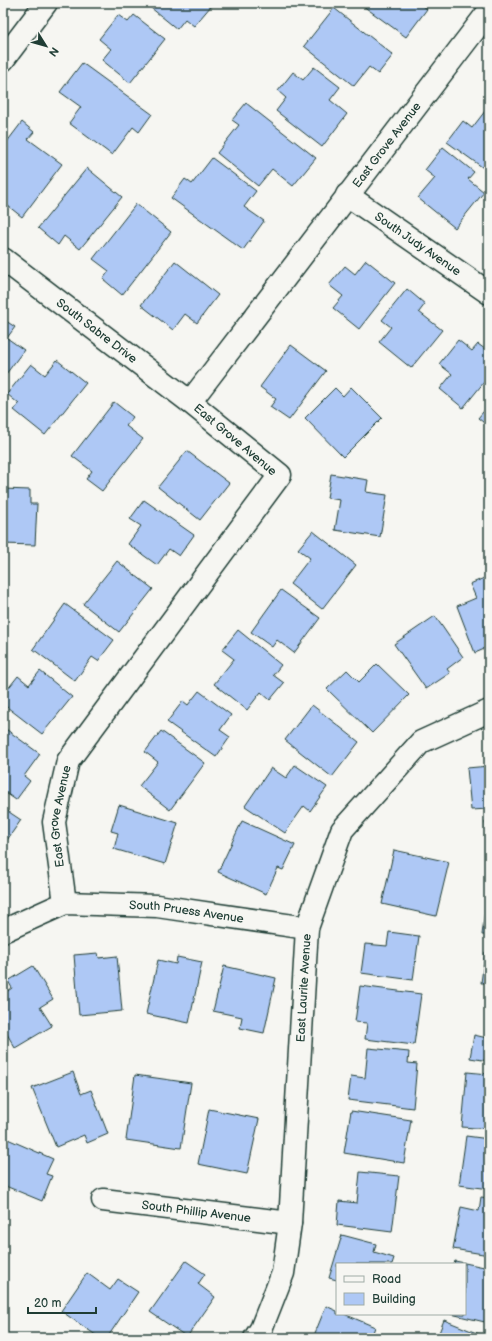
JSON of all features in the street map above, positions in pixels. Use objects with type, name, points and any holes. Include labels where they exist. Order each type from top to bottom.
[{"type":"street","points":[[3,60],[46,3]]},
{"type":"street","name":"East Grove Avenue","points":[[65,903],[54,822],[68,761],[280,475],[190,402],[489,11]]},
{"type":"street","name":"South Judy Avenue","points":[[347,195],[489,293]]},
{"type":"street","name":"South Sabre Drive","points":[[3,259],[190,402]]},
{"type":"street","name":"East Laurite Avenue","points":[[255,1338],[261,1329],[283,1273],[290,1223],[307,928],[342,830],[421,742],[489,711]]},
{"type":"street","points":[[3,931],[65,903]]},
{"type":"street","name":"South Pruess Avenue","points":[[65,903],[157,906],[307,928]]},
{"type":"street","name":"South Phillip Avenue","points":[[103,1200],[290,1223]]},
{"type":"building","points":[[145,3],[207,3],[211,6],[194,26],[185,19],[177,29]]},
{"type":"building","points":[[359,3],[419,3],[427,9],[406,37]]},
{"type":"building","points":[[334,8],[393,55],[378,74],[369,67],[354,86],[304,46]]},
{"type":"building","points":[[118,15],[128,22],[134,15],[165,39],[130,83],[102,60],[111,49],[99,39]]},
{"type":"building","points":[[82,63],[152,114],[139,132],[133,127],[112,155],[69,123],[81,107],[60,92]]},
{"type":"building","points":[[314,67],[340,87],[330,100],[347,114],[322,147],[276,111],[286,98],[278,91],[293,72],[303,80]]},
{"type":"building","points":[[246,103],[316,158],[293,186],[272,169],[258,186],[217,153],[239,125],[232,120]]},
{"type":"building","points":[[489,106],[489,172],[447,142],[463,121],[472,128]]},
{"type":"building","points":[[22,122],[34,132],[28,139],[62,164],[22,217],[3,202],[3,190],[7,185],[3,182],[3,147]]},
{"type":"building","points":[[443,147],[474,172],[468,179],[484,192],[455,228],[418,198],[435,178],[425,170]]},
{"type":"building","points":[[212,158],[256,191],[244,207],[264,221],[243,250],[171,198],[185,179],[192,184]]},
{"type":"building","points":[[87,168],[122,197],[80,249],[64,236],[58,245],[38,228]]},
{"type":"building","points":[[136,204],[171,232],[122,295],[103,279],[109,271],[93,259]]},
{"type":"building","points":[[366,260],[395,283],[359,329],[333,308],[343,296],[329,285],[345,266],[355,274]]},
{"type":"building","points":[[175,261],[218,295],[197,323],[185,314],[173,330],[141,305]]},
{"type":"building","points":[[407,289],[425,304],[419,312],[442,330],[411,368],[379,342],[391,327],[382,320]]},
{"type":"building","points":[[3,319],[15,327],[7,338],[24,350],[3,378]]},
{"type":"building","points":[[458,340],[472,351],[478,344],[489,352],[489,376],[463,408],[440,389],[452,374],[439,364]]},
{"type":"building","points":[[291,345],[326,371],[289,420],[270,407],[276,399],[260,387]]},
{"type":"building","points":[[57,360],[86,383],[45,435],[14,410],[19,404],[7,394],[31,364],[45,375]]},
{"type":"building","points":[[351,387],[382,418],[343,457],[305,418],[335,388],[343,396]]},
{"type":"building","points":[[114,402],[133,417],[126,426],[143,439],[102,491],[86,479],[92,471],[72,456]]},
{"type":"building","points":[[489,405],[489,427],[478,418]]},
{"type":"building","points":[[187,451],[229,483],[200,520],[158,487]]},
{"type":"building","points":[[331,474],[368,480],[366,492],[387,495],[380,537],[335,530],[340,500],[327,498]]},
{"type":"building","points":[[3,489],[30,490],[30,504],[37,504],[35,545],[3,544]]},
{"type":"building","points":[[144,500],[194,535],[179,556],[169,549],[157,565],[128,544],[141,526],[130,519]]},
{"type":"building","points":[[313,531],[356,565],[322,609],[290,584],[310,558],[298,549]]},
{"type":"building","points":[[117,561],[153,589],[119,632],[83,604]]},
{"type":"building","points":[[489,576],[489,647],[475,653],[457,606],[476,598],[470,584]]},
{"type":"building","points":[[281,590],[320,618],[294,653],[277,640],[272,647],[251,632]]},
{"type":"building","points":[[65,604],[114,640],[98,661],[92,657],[75,681],[33,649]]},
{"type":"building","points":[[435,616],[463,657],[447,669],[450,673],[426,689],[394,644]]},
{"type":"building","points":[[238,630],[281,665],[273,675],[284,683],[270,700],[261,692],[247,710],[214,684],[234,659],[222,650]]},
{"type":"building","points":[[377,664],[409,695],[372,733],[327,689],[347,670],[359,682]]},
{"type":"building","points":[[40,671],[72,697],[42,734],[3,704],[3,695],[18,676],[29,685]]},
{"type":"building","points":[[199,691],[231,715],[220,730],[230,737],[216,757],[167,722],[183,701],[188,705]]},
{"type":"building","points":[[312,705],[359,742],[332,777],[285,740]]},
{"type":"building","points":[[3,727],[40,754],[24,776],[30,781],[16,800],[3,791]]},
{"type":"building","points":[[161,731],[205,763],[170,810],[139,786],[158,762],[145,752]]},
{"type":"building","points":[[295,765],[327,787],[310,811],[304,806],[285,833],[245,806],[271,768],[286,778]]},
{"type":"building","points":[[489,766],[489,809],[471,810],[467,768]]},
{"type":"building","points":[[119,805],[178,823],[165,864],[114,849],[118,833],[111,831]]},
{"type":"building","points":[[3,808],[21,820],[7,840],[3,837]]},
{"type":"building","points":[[242,821],[295,845],[283,870],[278,868],[266,894],[218,872]]},
{"type":"building","points":[[485,822],[489,822],[489,854]]},
{"type":"building","points":[[394,850],[449,862],[436,916],[382,904]]},
{"type":"building","points":[[488,885],[489,935],[482,935]]},
{"type":"building","points":[[389,932],[419,936],[413,980],[361,973],[365,944],[387,946]]},
{"type":"building","points":[[485,952],[489,953],[489,983],[481,983]]},
{"type":"building","points":[[98,953],[99,958],[117,956],[122,1011],[79,1015],[74,955]]},
{"type":"building","points":[[177,957],[202,962],[189,1023],[146,1014],[158,960],[176,964]]},
{"type":"building","points":[[33,966],[53,999],[40,1007],[52,1026],[15,1048],[3,1027],[3,994],[12,988],[8,981]]},
{"type":"building","points":[[224,966],[276,978],[264,1033],[240,1028],[242,1017],[213,1011]]},
{"type":"building","points":[[360,986],[421,994],[414,1045],[365,1039],[367,1023],[355,1022]]},
{"type":"building","points":[[489,1027],[489,1061],[470,1058],[474,1035],[487,1038]]},
{"type":"building","points":[[368,1048],[409,1052],[408,1063],[417,1064],[413,1108],[348,1100],[351,1076],[365,1078]]},
{"type":"building","points":[[73,1072],[81,1094],[91,1090],[108,1134],[87,1143],[84,1135],[56,1147],[32,1088]]},
{"type":"building","points":[[467,1072],[489,1074],[489,1129],[462,1127]]},
{"type":"building","points":[[135,1075],[191,1083],[181,1148],[126,1140]]},
{"type":"building","points":[[209,1109],[259,1119],[247,1174],[198,1164]]},
{"type":"building","points":[[351,1111],[411,1120],[404,1163],[344,1153]]},
{"type":"building","points":[[466,1136],[489,1139],[489,1189],[459,1185]]},
{"type":"building","points":[[3,1137],[53,1159],[46,1174],[52,1176],[42,1201],[3,1185]]},
{"type":"building","points":[[360,1172],[399,1176],[392,1232],[337,1225],[339,1201],[357,1203]]},
{"type":"building","points":[[481,1197],[489,1198],[489,1255],[453,1249],[461,1207],[479,1211]]},
{"type":"building","points":[[342,1235],[376,1244],[374,1252],[394,1258],[392,1263],[336,1263],[336,1280],[329,1278]]},
{"type":"building","points":[[186,1261],[205,1274],[198,1284],[215,1297],[187,1337],[150,1312]]},
{"type":"building","points":[[455,1261],[465,1263],[454,1263]]},
{"type":"building","points":[[466,1263],[489,1268],[489,1323],[455,1315],[466,1315]]},
{"type":"building","points":[[87,1273],[110,1290],[118,1279],[138,1292],[107,1338],[100,1338],[61,1311]]},
{"type":"building","points":[[326,1306],[336,1311],[336,1315],[346,1315],[375,1327],[371,1338],[313,1338]]},
{"type":"building","points":[[444,1320],[489,1338],[437,1338]]}]
